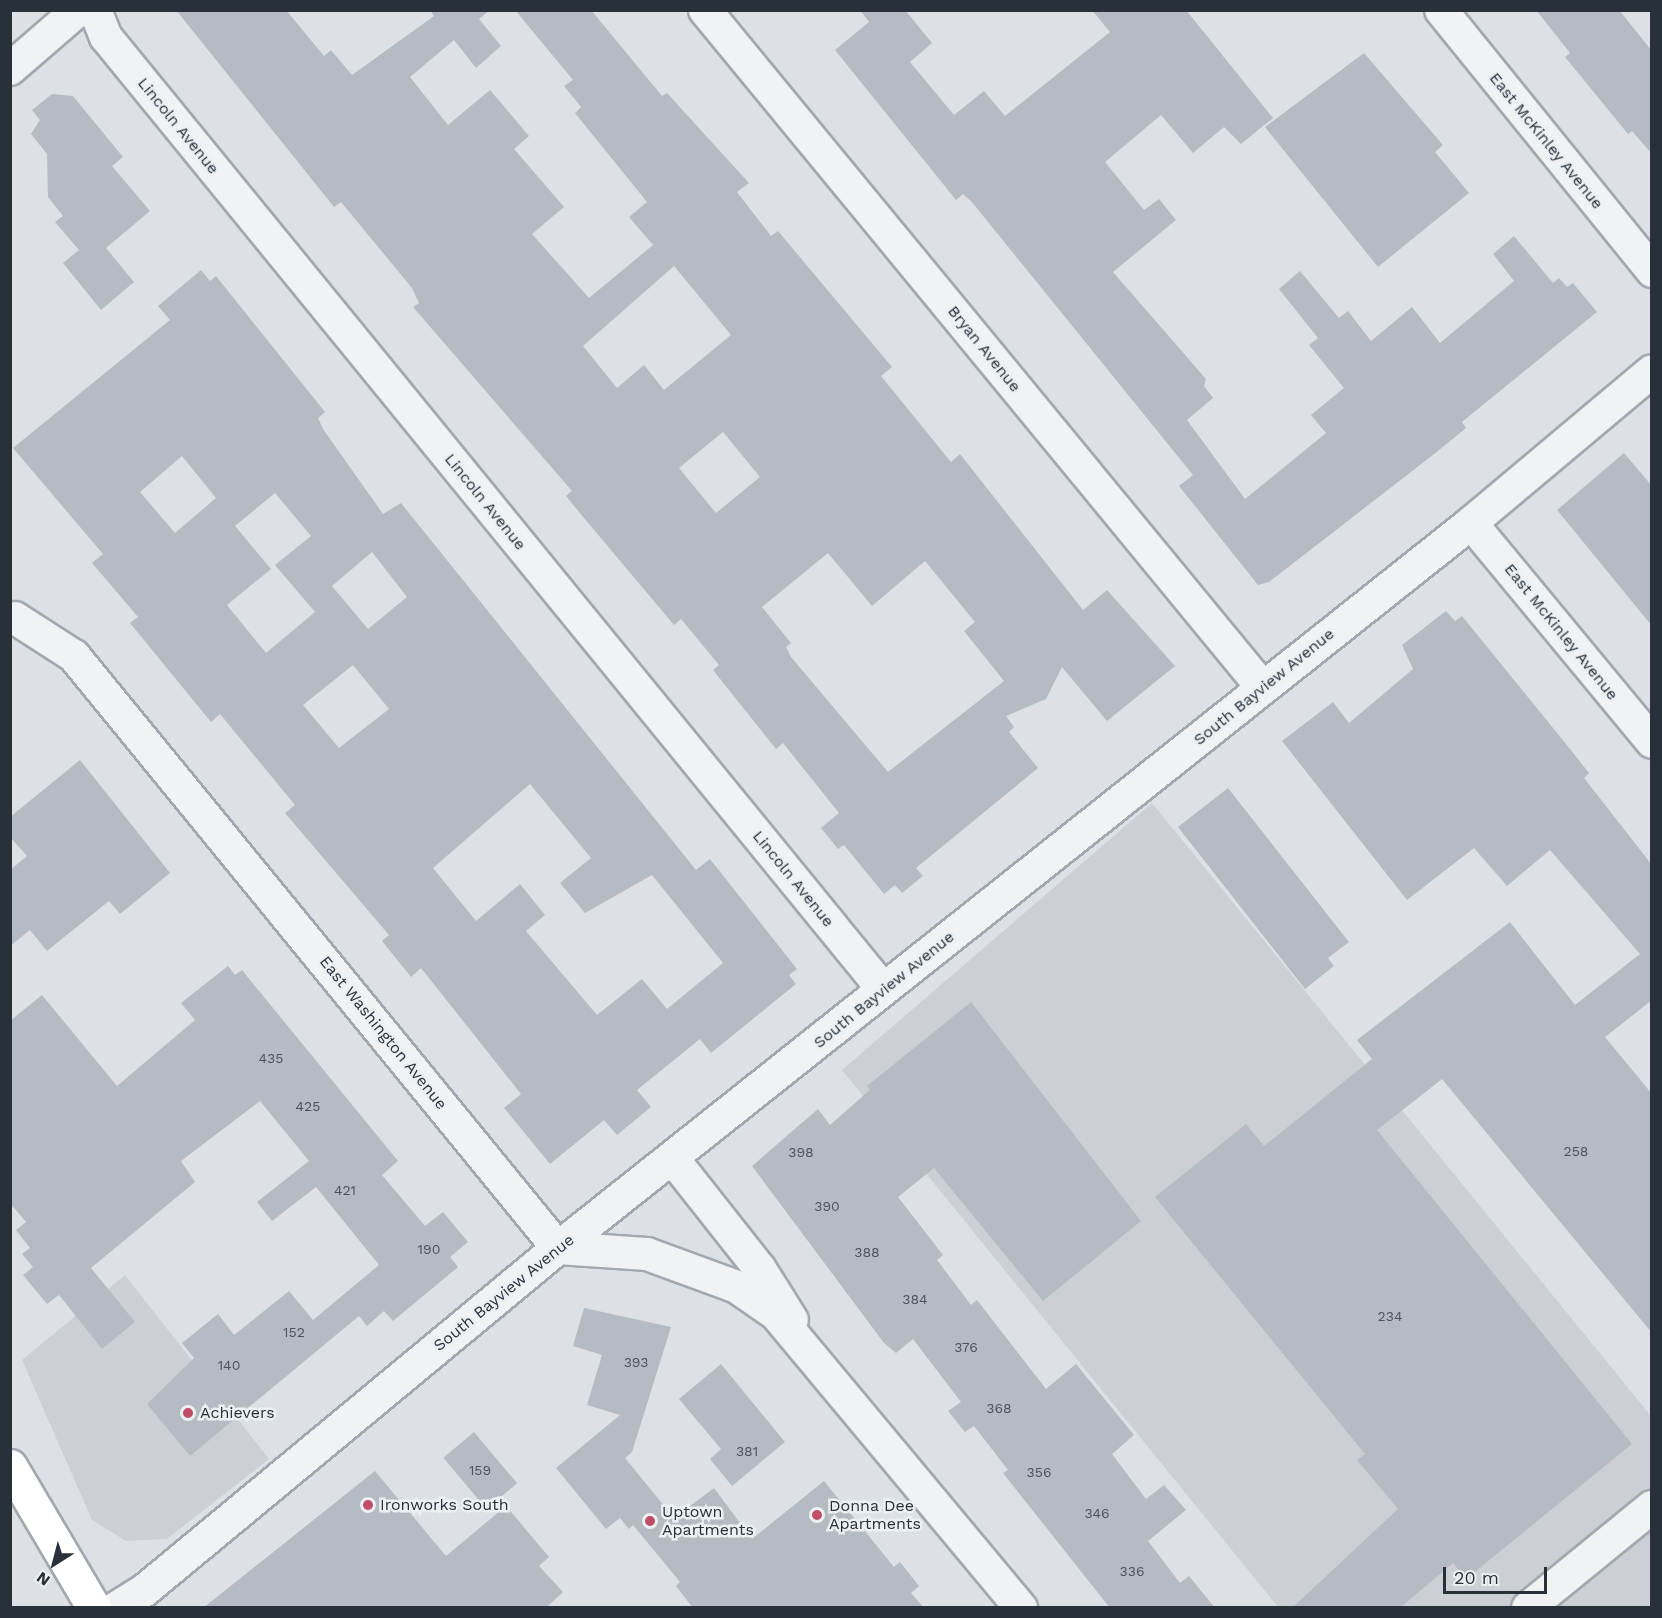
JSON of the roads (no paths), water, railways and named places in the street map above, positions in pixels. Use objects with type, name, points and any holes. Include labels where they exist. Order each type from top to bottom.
[{"type":"main road","points":[[10,1466],[94,1608]]},
{"type":"street","points":[[10,69],[78,10]]},
{"type":"street","name":"Lincoln Avenue","points":[[95,10],[106,37],[883,989]]},
{"type":"street","name":"Bryan Avenue","points":[[705,10],[1263,688]]},
{"type":"street","name":"East McKinley Avenue","points":[[1441,10],[1652,271]]},
{"type":"street","name":"South Bayview Avenue","points":[[116,1608],[145,1590],[558,1248],[673,1159],[883,989],[1471,523],[1652,371]]},
{"type":"street","name":"East McKinley Avenue","points":[[1471,523],[1652,742]]},
{"type":"street","name":"East Washington Avenue","points":[[15,618],[74,656],[558,1248]]},
{"type":"street","points":[[673,1159],[760,1269],[810,1348],[1021,1608]]},
{"type":"street","points":[[558,1248],[647,1254],[693,1269],[745,1293],[810,1348]]},
{"type":"street","points":[[1528,1608],[1652,1507]]},
{"type":"place","name":"Achievers","points":[[188,1413]]},
{"type":"place","name":"Ironworks South","points":[[368,1505]]},
{"type":"place","name":"Donna Dee Apartments","points":[[817,1515]]},
{"type":"place","name":"Uptown Apartments","points":[[650,1521]]}]
